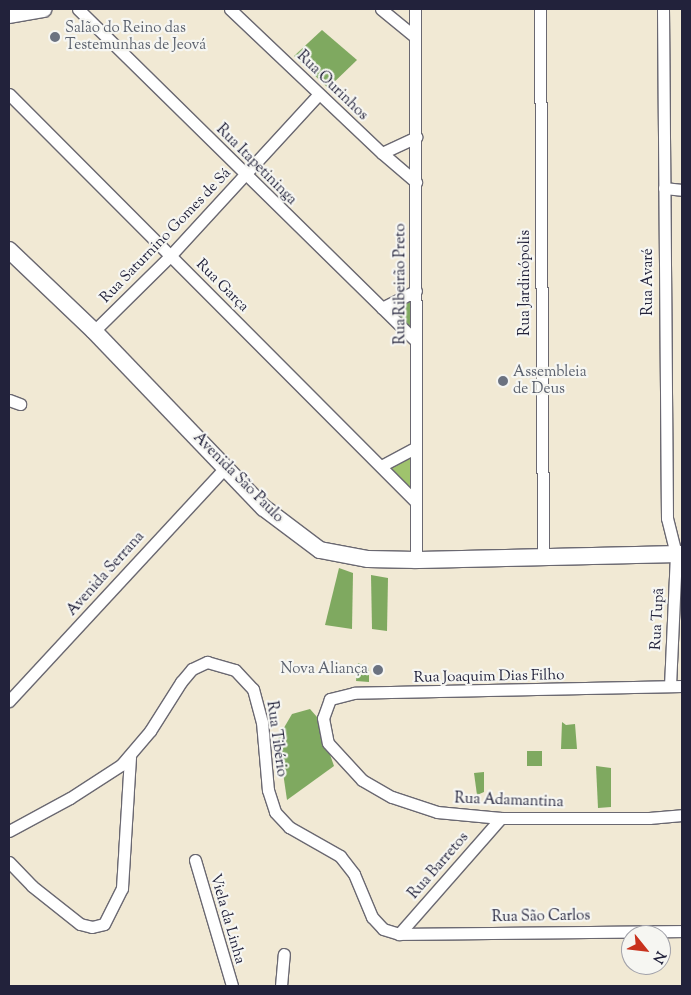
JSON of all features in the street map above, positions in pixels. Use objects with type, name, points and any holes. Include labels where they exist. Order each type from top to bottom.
[{"type":"main road","points":[[9,15],[43,9]]},
{"type":"main road","name":"Avenida São Paulo","points":[[9,250],[94,331],[264,508],[320,550],[368,559],[416,560],[679,554]]},
{"type":"street","name":"Rua Itapetininga","points":[[78,9],[245,176],[415,340]]},
{"type":"street","name":"Rua Ourinhos","points":[[230,9],[382,154],[416,182]]},
{"type":"street","points":[[381,9],[414,36]]},
{"type":"street","name":"Rua Ribeirão Preto","points":[[415,9],[416,560]]},
{"type":"street","name":"Rua Jardinópolis","points":[[540,9],[543,557]]},
{"type":"street","name":"Rua Avaré","points":[[663,9],[667,518],[679,554]]},
{"type":"street","name":"Rua Garça","points":[[9,94],[415,501]]},
{"type":"street","name":"Rua Saturnino Gomes de Sá","points":[[94,331],[170,256],[319,94]]},
{"type":"street","points":[[382,154],[416,137]]},
{"type":"street","points":[[664,188],[682,190]]},
{"type":"street","points":[[382,308],[416,291]]},
{"type":"street","points":[[381,466],[415,448]]},
{"type":"street","name":"Avenida Serrana","points":[[9,701],[226,467]]},
{"type":"street","name":"Rua Tupã","points":[[670,686],[679,554]]},
{"type":"street","name":"Rua Tibério","points":[[9,831],[98,782],[130,757],[192,669],[207,662],[235,670],[252,689],[257,701],[268,790],[275,812],[289,827],[340,856],[360,884],[375,922],[383,929],[399,934]]},
{"type":"street","points":[[670,686],[682,686]]},
{"type":"street","name":"Rua Joaquim Dias Filho","points":[[323,718],[330,699],[354,693],[670,686]]},
{"type":"street","name":"Rua Adamantina","points":[[323,718],[324,734],[335,754],[376,789],[437,812],[501,818],[649,818],[682,815]]},
{"type":"street","points":[[9,862],[32,886],[80,924],[92,927],[104,924],[122,888],[130,757]]},
{"type":"street","name":"Rua Barretos","points":[[399,934],[501,818]]},
{"type":"street","name":"Viela da Linha","points":[[195,860],[232,986]]},
{"type":"street","name":"Rua São Carlos","points":[[399,934],[682,931]]},
{"type":"street","points":[[281,986],[284,954]]},
{"type":"green space","points":[[322,30],[357,60],[328,88],[294,56]]},
{"type":"green space","points":[[414,295],[412,334],[385,309]]},
{"type":"green space","points":[[413,451],[411,492],[383,467]]},
{"type":"green space","points":[[339,568],[353,573],[352,629],[325,625]]},
{"type":"green space","points":[[371,575],[388,578],[387,631],[372,629]]},
{"type":"green space","points":[[358,663],[369,668],[369,682],[356,681]]},
{"type":"green space","points":[[310,709],[317,717],[334,766],[287,800],[278,738],[292,714]]},
{"type":"green space","points":[[562,722],[566,725],[575,724],[577,749],[561,749]]},
{"type":"green space","points":[[527,751],[542,751],[542,766],[527,766]]},
{"type":"green space","points":[[596,766],[611,768],[611,807],[598,808]]},
{"type":"green space","points":[[484,772],[484,792],[477,795],[474,773]]},
{"type":"place","name":"Salão do Reino das Testemunhas de Jeová","points":[[55,37]]},
{"type":"place","name":"Assembleia de Deus","points":[[503,381]]},
{"type":"place","name":"Nova Aliança","points":[[378,670]]}]
